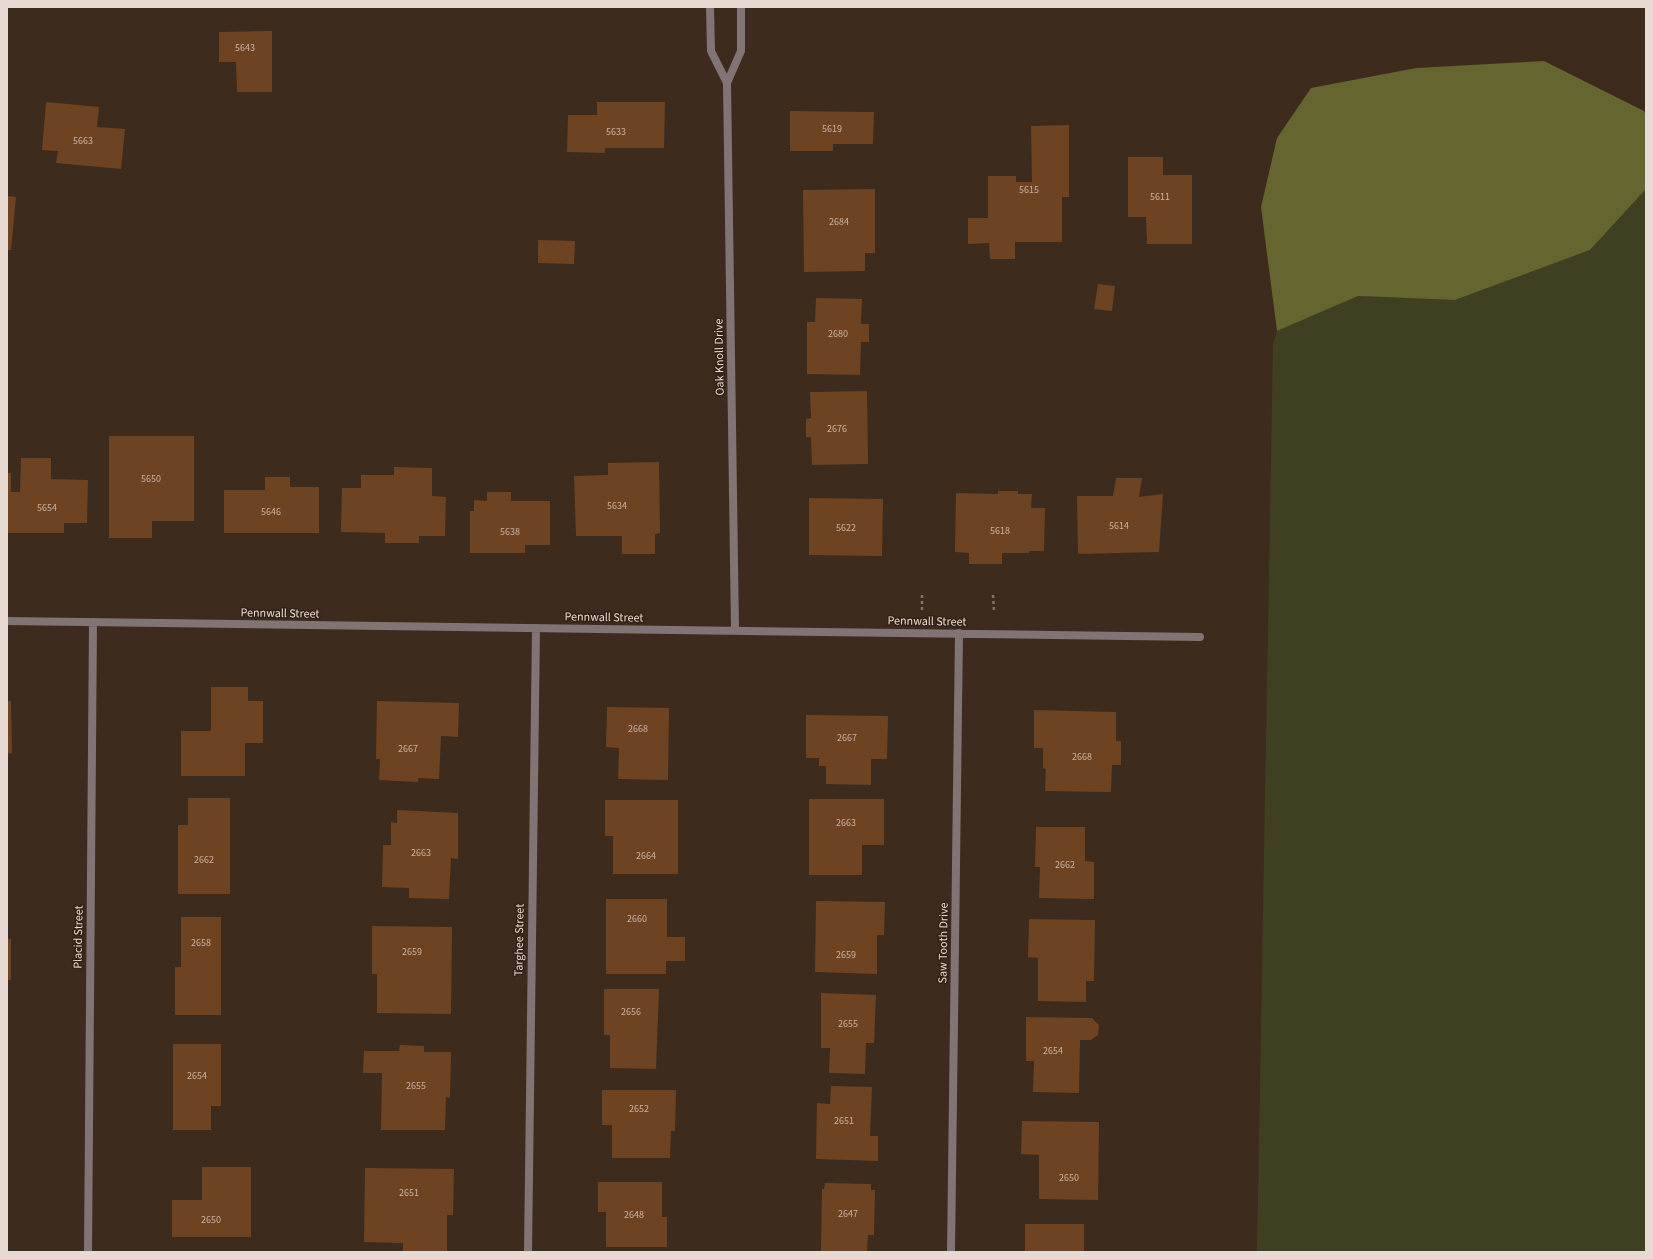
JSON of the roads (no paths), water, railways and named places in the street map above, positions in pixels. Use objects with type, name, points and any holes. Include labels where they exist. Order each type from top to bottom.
[{"type":"street","name":"Oak Knoll Drive","points":[[710,7],[711,51],[727,83]]},
{"type":"street","name":"Oak Knoll Drive","points":[[736,630],[727,83],[740,51],[741,7]]},
{"type":"street","name":"Pennwall Street","points":[[7,621],[1200,637]]},
{"type":"street","name":"Placid Street","points":[[88,1252],[93,622]]},
{"type":"street","name":"Targhee Street","points":[[528,1252],[536,628]]},
{"type":"street","name":"Saw Tooth Drive","points":[[951,1252],[959,633]]}]
